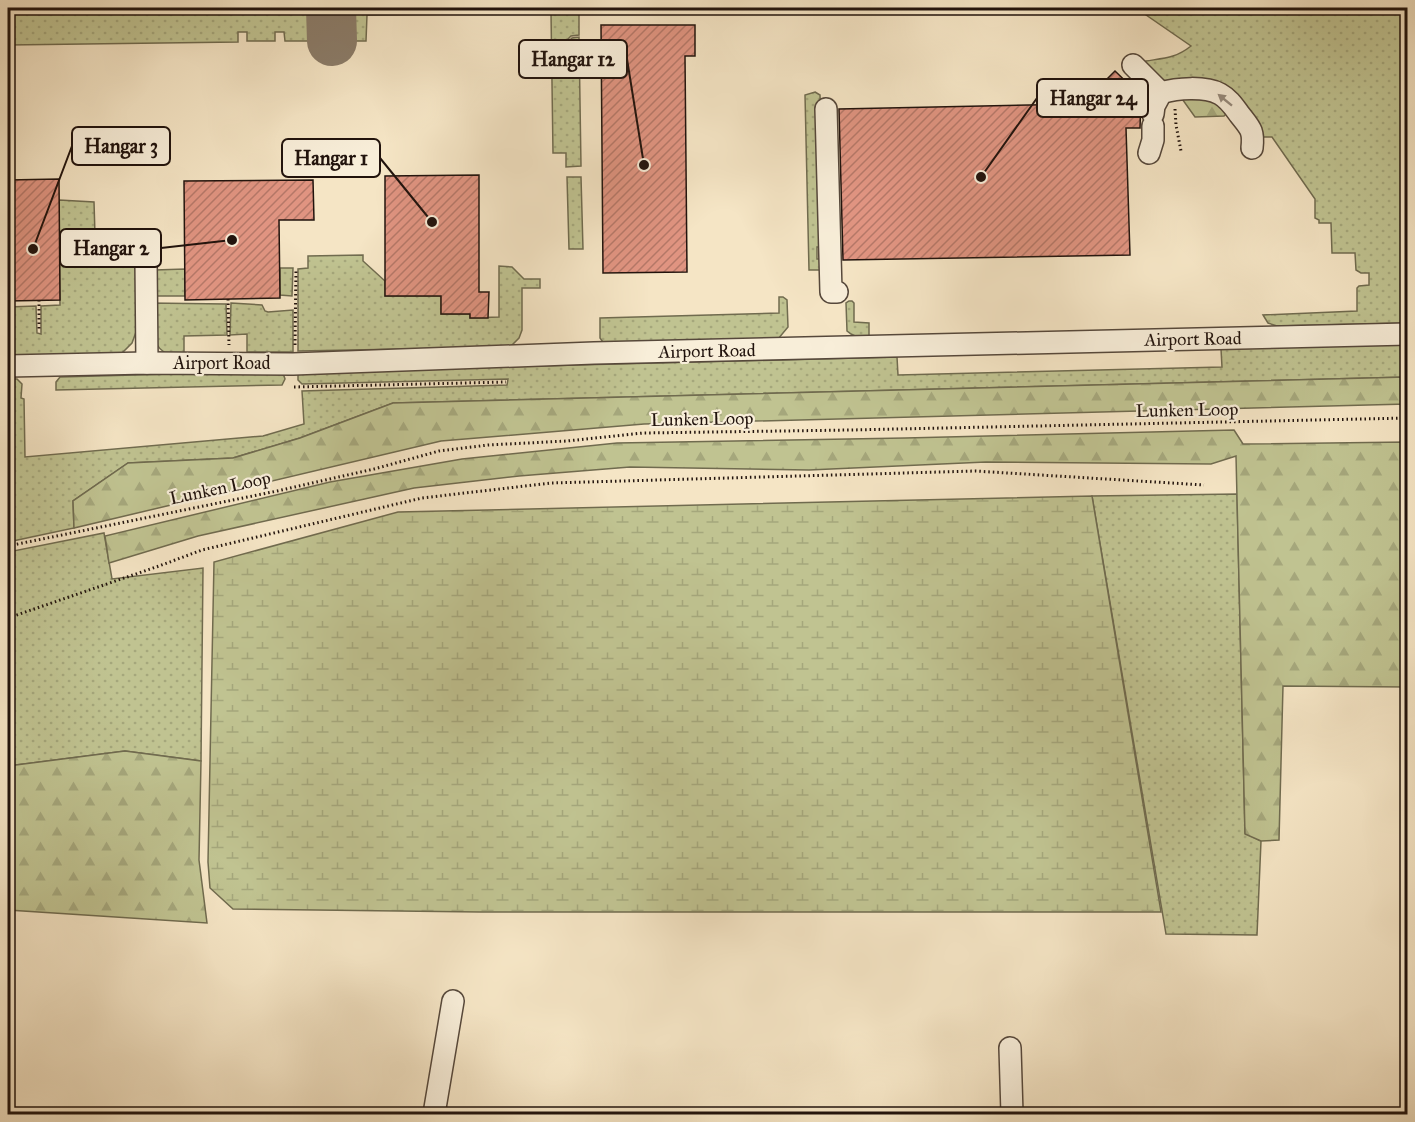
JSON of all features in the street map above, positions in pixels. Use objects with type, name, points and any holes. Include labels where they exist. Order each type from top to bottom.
[{"type":"lane","points":[[1133,65],[1161,93]]},
{"type":"lane","points":[[1149,153],[1153,140],[1154,106],[1161,93],[1171,90],[1205,89],[1220,94],[1230,102],[1250,129],[1253,136],[1252,148]]},
{"type":"lane","points":[[826,109],[831,292],[837,292]]},
{"type":"lane","points":[[146,261],[147,363]]},
{"type":"lane","name":"Airport Road","points":[[8,366],[147,363],[293,364],[630,352],[1407,334]]},
{"type":"lane","points":[[434,1114],[453,1001]]},
{"type":"lane","points":[[1010,1048],[1012,1114]]},
{"type":"path","points":[[1176,124],[1181,151]]},
{"type":"path","points":[[295,350],[296,269]]},
{"type":"path","points":[[228,299],[229,336]]},
{"type":"path","points":[[39,300],[39,331]]},
{"type":"path","points":[[294,387],[506,382]]},
{"type":"path","name":"Lunken Loop","points":[[8,546],[298,486],[439,451],[488,446],[643,433],[1407,418]]},
{"type":"path","points":[[8,618],[202,549],[422,498],[551,483],[975,471],[1204,485]]},
{"type":"green space","points":[[8,8],[311,8],[312,41],[285,41],[284,32],[275,32],[275,41],[247,41],[247,32],[238,32],[238,42],[8,45]]},
{"type":"green space","points":[[351,8],[579,8],[579,35],[568,39],[579,37],[581,166],[566,167],[566,153],[553,153],[551,13],[367,15],[366,41],[352,41]]},
{"type":"green space","points":[[1136,8],[1407,8],[1407,323],[1277,326],[1268,323],[1263,315],[1357,311],[1357,288],[1369,285],[1369,273],[1356,270],[1355,253],[1332,253],[1331,223],[1319,223],[1319,220],[1315,218],[1315,199],[1272,137],[1262,137],[1233,96],[1164,83],[1144,63],[1175,55],[1191,46]]},
{"type":"green space","points":[[815,92],[820,95],[824,247],[817,247],[817,259],[823,259],[823,270],[809,270],[805,95]]},
{"type":"green space","points":[[1180,96],[1217,101],[1226,114],[1195,117]]},
{"type":"green space","points":[[567,177],[581,177],[583,249],[569,249]]},
{"type":"green space","points":[[59,200],[94,202],[95,235],[132,263],[136,269],[136,332],[132,343],[120,355],[8,356],[8,307],[36,306],[37,333],[41,334],[41,306],[60,305]]},
{"type":"green space","points":[[363,255],[363,261],[385,281],[385,296],[441,296],[441,314],[470,314],[470,318],[499,317],[499,266],[512,267],[524,279],[540,279],[540,288],[522,288],[522,330],[519,338],[510,347],[298,351],[298,269],[308,268],[308,256]]},
{"type":"green space","points":[[280,268],[293,268],[292,296],[280,295]]},
{"type":"green space","points":[[185,269],[185,296],[151,296],[155,270]]},
{"type":"green space","points":[[779,297],[787,300],[788,327],[778,339],[605,345],[600,338],[600,318],[779,313]]},
{"type":"green space","points":[[849,301],[854,303],[854,322],[869,323],[869,338],[857,337],[847,331],[846,303]]},
{"type":"green space","points":[[149,303],[226,304],[227,335],[184,336],[184,354],[169,354],[158,346],[155,340]]},
{"type":"green space","points":[[231,303],[262,305],[268,312],[293,310],[293,352],[247,352],[247,334],[230,335]]},
{"type":"green space","points":[[1407,344],[1407,377],[393,403],[300,438],[233,458],[128,463],[73,501],[74,528],[8,542],[8,379],[17,379],[22,384],[25,457],[263,436],[304,424],[302,391],[507,385],[508,379],[302,384],[298,380],[298,375],[303,372],[897,357],[898,375],[1222,367],[1221,349]]},
{"type":"green space","points":[[279,371],[285,379],[282,385],[56,390],[56,382],[60,377]]},
{"type":"green space","points":[[1407,377],[1407,404],[644,424],[441,441],[74,528],[73,501],[128,463],[233,458],[300,438],[393,403]]},
{"type":"green space","points":[[1234,430],[1243,444],[1407,442],[1407,687],[1283,686],[1279,840],[1261,841],[1245,834],[1236,456],[1211,464],[986,462],[809,470],[630,467],[414,488],[198,536],[109,563],[105,536],[330,482],[462,459],[617,443]]},
{"type":"green space","points":[[1237,494],[1245,833],[1261,841],[1257,935],[1166,934],[1092,496]]},
{"type":"green space","points":[[1092,496],[1161,912],[480,912],[233,909],[210,888],[208,862],[214,562],[398,512]]},
{"type":"green space","points":[[104,533],[112,579],[203,568],[201,761],[125,751],[8,766],[8,552]]},
{"type":"green space","points":[[125,751],[201,761],[199,860],[207,923],[8,910],[8,766]]},
{"type":"building","points":[[601,25],[695,25],[695,56],[685,56],[687,272],[603,273]]},
{"type":"building","points":[[1115,71],[1141,96],[1140,128],[1126,128],[1130,255],[843,260],[839,109],[1082,104]]},
{"type":"building","points":[[479,175],[479,292],[489,292],[488,318],[470,318],[470,314],[441,314],[441,296],[385,296],[385,176]]},
{"type":"building","points":[[59,179],[60,300],[8,301],[8,180]]},
{"type":"building","points":[[313,180],[314,220],[279,220],[280,298],[185,300],[184,181]]},
{"type":"taxiway","points":[[331,8],[332,41]]},
{"type":"place","name":"Hangar 12","points":[[644,165]]},
{"type":"place","name":"Hangar 24","points":[[981,177]]},
{"type":"place","name":"Hangar 1","points":[[432,222]]},
{"type":"place","name":"Hangar 2","points":[[232,240]]},
{"type":"place","name":"Hangar 3","points":[[33,249]]}]
